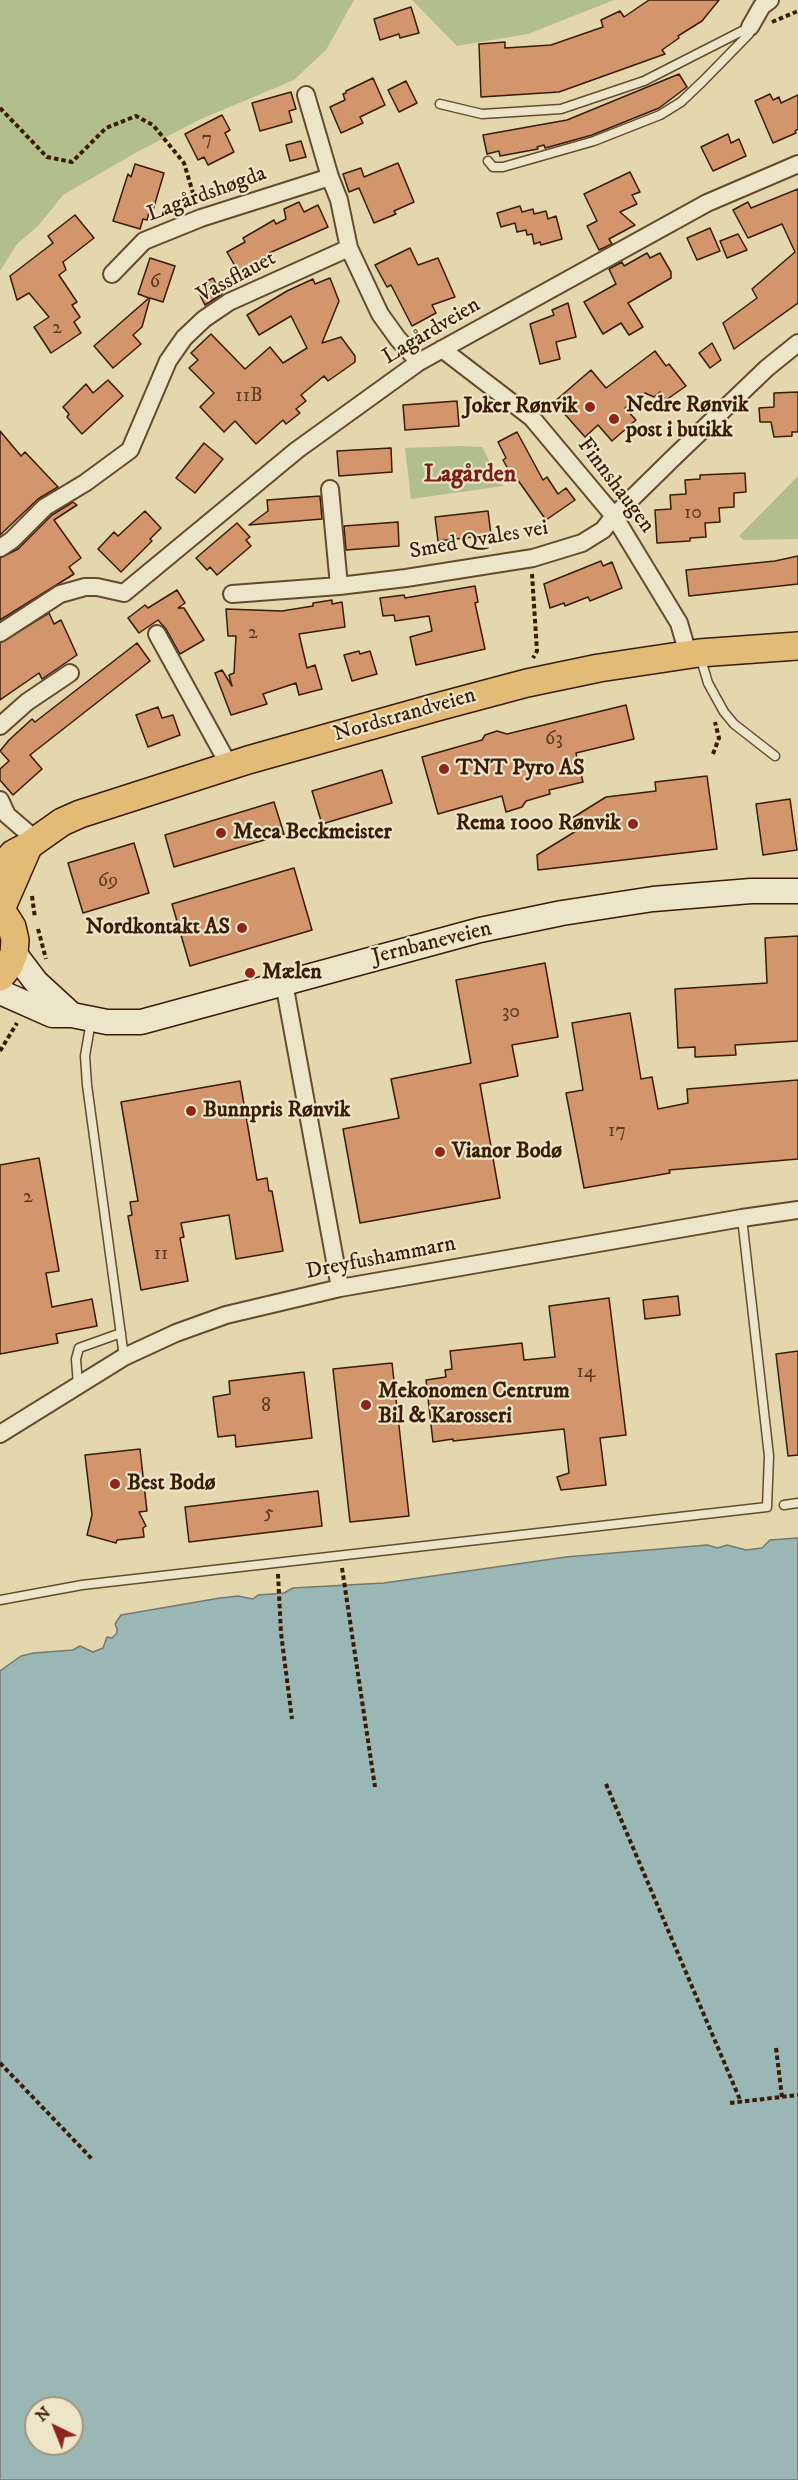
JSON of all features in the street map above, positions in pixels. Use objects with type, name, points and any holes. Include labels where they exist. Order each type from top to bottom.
[{"type":"main road","name":"Nordstrandveien","points":[[0,868],[13,854],[62,822],[80,814],[230,767],[527,683],[598,668],[694,654],[798,646]]},
{"type":"main road","points":[[0,977],[9,966],[14,953],[12,927],[1,909],[32,843]]},
{"type":"street","points":[[750,27],[762,6],[770,0]]},
{"type":"street","points":[[306,95],[339,200],[349,248],[380,314],[419,362]]},
{"type":"street","name":"Lagårdveien","points":[[0,633],[60,594],[85,587],[97,587],[124,593],[297,450],[419,362],[707,203],[798,164]]},
{"type":"street","name":"Lagårdshøgda","points":[[112,274],[144,241],[201,218],[330,177]]},
{"type":"street","name":"Vassflauet","points":[[0,548],[12,540],[45,507],[85,483],[130,450],[168,361],[184,338],[204,319],[229,302],[349,248]]},
{"type":"street","name":"Smed Qvales vei","points":[[232,594],[339,586],[533,558],[594,537],[751,383],[798,343]]},
{"type":"street","name":"Finnshaugen","points":[[442,349],[532,418],[614,516],[679,623],[694,654]]},
{"type":"street","points":[[330,489],[339,586]]},
{"type":"street","points":[[157,634],[230,767]]},
{"type":"street","points":[[0,726],[27,702],[70,673]]},
{"type":"street","points":[[0,800],[7,814],[32,843]]},
{"type":"street","points":[[0,846],[32,843]]},
{"type":"street","name":"Jernbaneveien","points":[[81,1017],[121,1023],[154,1019],[480,930],[608,904],[751,891],[798,891]]},
{"type":"street","points":[[14,953],[28,1004]]},
{"type":"street","points":[[284,983],[340,1288]]},
{"type":"street","points":[[0,992],[28,1004],[81,1017]]},
{"type":"street","name":"Dreyfushammarn","points":[[0,1434],[124,1357],[176,1333],[226,1314],[340,1288],[798,1210]]},
{"type":"lane","points":[[440,104],[482,114],[561,109],[644,81],[750,27]]},
{"type":"lane","points":[[488,161],[493,166],[503,167],[594,141],[660,115],[681,102],[696,88],[743,42],[749,34],[750,27]]},
{"type":"lane","points":[[694,654],[708,684],[734,724],[775,756]]},
{"type":"lane","points":[[81,1017],[87,1085],[124,1357]]},
{"type":"lane","points":[[0,1600],[82,1585],[767,1507],[769,1456],[742,1218]]},
{"type":"lane","points":[[78,1384],[76,1359],[79,1348],[121,1333]]},
{"type":"lane","points":[[784,1505],[798,1503]]},
{"type":"path","points":[[775,22],[798,11]]},
{"type":"path","points":[[0,108],[47,157],[72,162],[106,128],[136,116],[153,125],[184,163],[201,218]]},
{"type":"path","points":[[527,683],[528,667],[537,651],[532,585],[533,558]]},
{"type":"path","points":[[713,754],[719,738],[712,710],[720,705]]},
{"type":"path","points":[[0,1051],[28,1004],[53,970],[47,961],[33,913],[33,887]]},
{"type":"path","points":[[8,1020],[28,1004]]},
{"type":"path","points":[[344,1578],[375,1787]]},
{"type":"path","points":[[279,1584],[281,1633],[292,1719]]},
{"type":"path","points":[[606,1784],[741,2102]]},
{"type":"path","points":[[776,2048],[782,2097]]},
{"type":"path","points":[[0,2062],[93,2160]]},
{"type":"path","points":[[730,2103],[798,2095]]},
{"type":"green space","points":[[0,0],[354,0],[326,50],[294,80],[201,119],[137,152],[63,195],[39,225],[17,244],[0,271]]},
{"type":"green space","points":[[412,0],[614,0],[528,34],[457,46]]},
{"type":"green space","points":[[482,447],[503,486],[411,499],[405,448]]},
{"type":"green space","points":[[798,476],[798,539],[744,540],[739,536]]},
{"type":"water","points":[[798,1538],[798,2480],[0,2480],[0,1671],[21,1656],[34,1653],[73,1650],[80,1646],[93,1652],[103,1648],[107,1637],[112,1638],[117,1633],[115,1624],[121,1615],[220,1598],[238,1596],[253,1599],[258,1595],[284,1593],[293,1588],[384,1583],[566,1557],[707,1545],[718,1548],[727,1545],[746,1550],[762,1548],[770,1540]]},
{"type":"building","points":[[649,0],[719,0],[702,21],[678,36],[679,38],[662,50],[665,54],[559,92],[481,97],[479,44],[505,42],[505,48],[551,45],[603,27],[601,20],[620,11],[624,17]]},
{"type":"building","points":[[411,7],[419,33],[400,38],[399,34],[380,40],[374,19]]},
{"type":"building","points":[[679,74],[687,87],[659,108],[592,135],[549,147],[545,148],[544,145],[537,147],[538,149],[500,156],[499,151],[487,154],[483,135],[567,120]]},
{"type":"building","points":[[373,78],[385,105],[360,117],[363,123],[341,133],[330,107],[345,100],[343,94],[346,91]]},
{"type":"building","points":[[406,81],[417,103],[399,112],[388,90]]},
{"type":"building","points":[[291,92],[296,109],[289,111],[292,122],[260,131],[252,103]]},
{"type":"building","points":[[770,94],[773,100],[779,97],[781,103],[798,95],[796,133],[773,143],[755,101]]},
{"type":"building","points":[[222,115],[230,130],[225,133],[234,152],[208,165],[204,157],[198,160],[185,134]]},
{"type":"building","points":[[728,134],[731,143],[739,139],[746,156],[713,171],[701,147]]},
{"type":"building","points":[[301,141],[306,157],[290,161],[286,145]]},
{"type":"building","points":[[398,163],[414,202],[394,211],[396,214],[374,223],[359,188],[349,192],[343,174],[361,168],[364,177]]},
{"type":"building","points":[[135,164],[164,173],[153,210],[150,209],[147,220],[143,219],[140,229],[113,221],[128,174],[131,177]]},
{"type":"building","points":[[630,172],[640,192],[632,195],[637,204],[620,212],[635,225],[609,239],[612,244],[599,250],[587,226],[597,221],[584,194]]},
{"type":"building","points":[[798,189],[798,303],[734,349],[723,323],[757,298],[752,289],[795,252],[782,224],[748,238],[733,210],[748,202],[751,208]]},
{"type":"building","points":[[299,202],[304,212],[318,205],[328,227],[267,254],[256,262],[257,265],[240,275],[227,252],[245,242],[243,238],[274,220],[276,224],[286,219],[284,209]]},
{"type":"building","points":[[520,206],[522,212],[533,209],[534,214],[546,211],[548,219],[556,216],[562,239],[541,245],[540,242],[534,244],[532,234],[527,235],[526,230],[517,232],[515,223],[501,227],[497,213]]},
{"type":"building","points":[[75,215],[94,238],[63,262],[66,270],[59,275],[77,302],[72,305],[80,317],[74,322],[81,333],[51,353],[34,327],[49,317],[29,293],[17,300],[10,276],[53,243],[48,236]]},
{"type":"building","points":[[710,228],[720,251],[697,260],[687,238]]},
{"type":"building","points":[[738,234],[747,250],[727,258],[720,241]]},
{"type":"building","points":[[410,248],[418,265],[438,258],[455,297],[432,305],[436,313],[412,326],[391,285],[387,287],[375,265]]},
{"type":"building","points":[[647,253],[650,258],[660,253],[671,272],[671,278],[628,303],[643,327],[629,335],[621,323],[603,334],[584,302],[616,284],[609,269],[622,262],[624,266]]},
{"type":"building","points":[[150,258],[175,266],[163,302],[150,298],[142,327],[133,335],[141,344],[113,368],[94,346],[149,298],[138,294]]},
{"type":"building","points":[[213,278],[222,294],[205,305],[196,287]]},
{"type":"building","points":[[330,278],[339,301],[322,343],[341,337],[355,356],[355,362],[328,381],[324,376],[301,395],[306,401],[296,409],[300,413],[286,424],[283,420],[256,444],[235,421],[224,432],[200,407],[214,393],[189,368],[198,360],[191,353],[211,334],[245,369],[270,347],[283,363],[307,348],[291,316],[259,335],[247,315],[287,291],[313,279],[315,284]]},
{"type":"building","points":[[568,303],[576,337],[556,342],[560,359],[540,364],[530,324],[554,315],[552,310]]},
{"type":"building","points":[[712,343],[721,360],[710,368],[699,353]]},
{"type":"building","points":[[655,351],[666,366],[669,364],[686,386],[666,400],[660,392],[654,397],[645,393],[625,408],[636,420],[612,441],[598,425],[585,437],[554,402],[591,370],[606,388]]},
{"type":"building","points":[[108,380],[123,396],[82,434],[67,417],[69,414],[63,407],[86,384],[93,393]]},
{"type":"building","points":[[798,392],[798,432],[792,432],[792,436],[774,437],[771,422],[760,422],[759,408],[774,407],[774,393]]},
{"type":"building","points":[[457,401],[459,426],[405,430],[403,405]]},
{"type":"building","points":[[0,431],[21,456],[25,452],[58,487],[38,499],[0,535]]},
{"type":"building","points":[[517,432],[543,480],[547,477],[558,494],[566,488],[575,500],[546,520],[515,476],[513,478],[503,460],[506,458],[498,442]]},
{"type":"building","points":[[204,443],[223,459],[195,493],[176,478]]},
{"type":"building","points":[[391,448],[392,472],[339,476],[337,451]]},
{"type":"building","points":[[745,473],[746,492],[734,493],[734,507],[719,508],[720,522],[705,523],[706,537],[690,538],[690,541],[657,543],[655,510],[671,509],[670,495],[686,494],[685,480],[700,479],[700,475]]},
{"type":"building","points":[[320,496],[322,519],[249,525],[268,511],[267,500]]},
{"type":"building","points":[[73,502],[77,505],[54,520],[81,558],[69,567],[74,574],[0,620],[0,558],[18,549],[52,515]]},
{"type":"building","points":[[145,511],[161,528],[150,539],[152,541],[121,572],[98,549],[114,532],[118,536]]},
{"type":"building","points":[[488,511],[491,535],[438,541],[435,517]]},
{"type":"building","points":[[398,522],[399,546],[346,550],[344,526]]},
{"type":"building","points":[[237,523],[250,537],[246,540],[251,546],[217,575],[210,567],[207,570],[196,558]]},
{"type":"building","points":[[798,556],[798,584],[689,596],[686,570],[775,561]]},
{"type":"building","points":[[601,561],[603,566],[612,562],[622,588],[590,601],[588,597],[565,606],[564,603],[550,608],[544,584]]},
{"type":"building","points":[[475,586],[478,602],[475,603],[485,649],[416,665],[410,637],[432,631],[429,616],[395,621],[394,615],[383,616],[380,598],[404,595],[405,598]]},
{"type":"building","points":[[177,590],[185,603],[178,608],[184,608],[204,640],[180,654],[166,629],[158,620],[139,633],[128,618],[145,605],[148,608]]},
{"type":"building","points":[[332,600],[332,604],[342,602],[345,627],[299,634],[307,668],[315,665],[322,689],[299,695],[296,683],[263,694],[267,704],[231,715],[215,673],[222,670],[232,686],[229,675],[234,673],[236,636],[228,636],[226,609],[282,611]]},
{"type":"building","points":[[49,613],[54,624],[61,620],[77,655],[42,679],[39,673],[0,700],[0,643]]},
{"type":"building","points":[[137,643],[150,661],[30,755],[42,769],[13,795],[0,780],[0,769],[9,761],[0,751],[32,719],[35,722]]},
{"type":"building","points":[[359,651],[360,654],[370,651],[377,674],[352,681],[344,655]]},
{"type":"building","points":[[626,705],[634,739],[576,753],[583,782],[549,790],[550,794],[526,801],[522,807],[506,812],[502,796],[438,814],[422,757],[482,740],[485,735],[497,731],[507,734]]},
{"type":"building","points":[[158,707],[162,718],[173,715],[180,735],[148,747],[136,715]]},
{"type":"building","points":[[382,770],[392,803],[322,824],[312,791]]},
{"type":"building","points":[[707,776],[717,849],[538,870],[537,855],[576,831],[569,820],[606,797],[656,791],[655,782]]},
{"type":"building","points":[[790,799],[797,850],[763,855],[756,804]]},
{"type":"building","points":[[274,802],[284,834],[174,867],[165,835]]},
{"type":"building","points":[[134,843],[149,893],[83,913],[68,863]]},
{"type":"building","points":[[294,868],[312,930],[190,966],[172,904]]},
{"type":"building","points":[[798,936],[798,1041],[735,1045],[736,1055],[695,1057],[695,1047],[678,1048],[675,989],[767,983],[765,938]]},
{"type":"building","points":[[545,963],[558,1037],[512,1045],[518,1076],[480,1084],[500,1198],[360,1223],[343,1129],[399,1118],[391,1079],[471,1063],[456,980]]},
{"type":"building","points":[[630,1013],[641,1079],[652,1077],[658,1109],[688,1103],[687,1089],[798,1080],[798,1159],[669,1170],[670,1173],[584,1188],[566,1093],[583,1090],[572,1023]]},
{"type":"building","points":[[240,1081],[257,1180],[267,1178],[269,1191],[272,1191],[283,1251],[236,1259],[229,1215],[181,1223],[184,1237],[180,1238],[188,1281],[141,1290],[128,1216],[132,1215],[130,1202],[138,1201],[121,1102]]},
{"type":"building","points":[[39,1158],[59,1271],[46,1273],[52,1307],[92,1299],[97,1326],[56,1334],[58,1343],[0,1354],[0,1165]]},
{"type":"building","points":[[678,1296],[680,1315],[645,1319],[643,1300]]},
{"type":"building","points":[[609,1298],[626,1435],[600,1438],[606,1485],[561,1490],[557,1477],[569,1473],[564,1429],[433,1442],[426,1380],[446,1377],[445,1370],[452,1369],[450,1351],[522,1343],[524,1360],[555,1357],[549,1306]]},
{"type":"building","points":[[798,1351],[798,1455],[788,1456],[776,1354]]},
{"type":"building","points":[[392,1363],[409,1516],[350,1522],[333,1369]]},
{"type":"building","points":[[304,1372],[312,1438],[236,1447],[235,1435],[218,1437],[213,1397],[230,1394],[229,1381]]},
{"type":"building","points":[[140,1449],[147,1511],[139,1512],[146,1526],[143,1528],[144,1537],[117,1540],[116,1543],[87,1535],[92,1515],[85,1455]]},
{"type":"building","points":[[318,1491],[322,1526],[189,1542],[185,1507]]},
{"type":"place","name":"Joker Rønvik","points":[[590,407]]},
{"type":"place","name":"Nedre Rønvik post i butikk","points":[[614,419]]},
{"type":"place","name":"TNT Pyro AS","points":[[444,769]]},
{"type":"place","name":"Rema 1000 Rønvik","points":[[633,824]]},
{"type":"place","name":"Meca Beckmeister","points":[[221,833]]},
{"type":"place","name":"Nordkontakt AS","points":[[242,928]]},
{"type":"place","name":"Mælen","points":[[250,973]]},
{"type":"place","name":"Bunnpris Rønvik","points":[[191,1111]]},
{"type":"place","name":"Vianor Bodø","points":[[440,1152]]},
{"type":"place","name":"Mekonomen Centrum Bil & Karosseri","points":[[366,1405]]},
{"type":"place","name":"Best Bodø","points":[[115,1484]]},
{"type":"district","name":"Lagården","points":[[470,476]]}]
